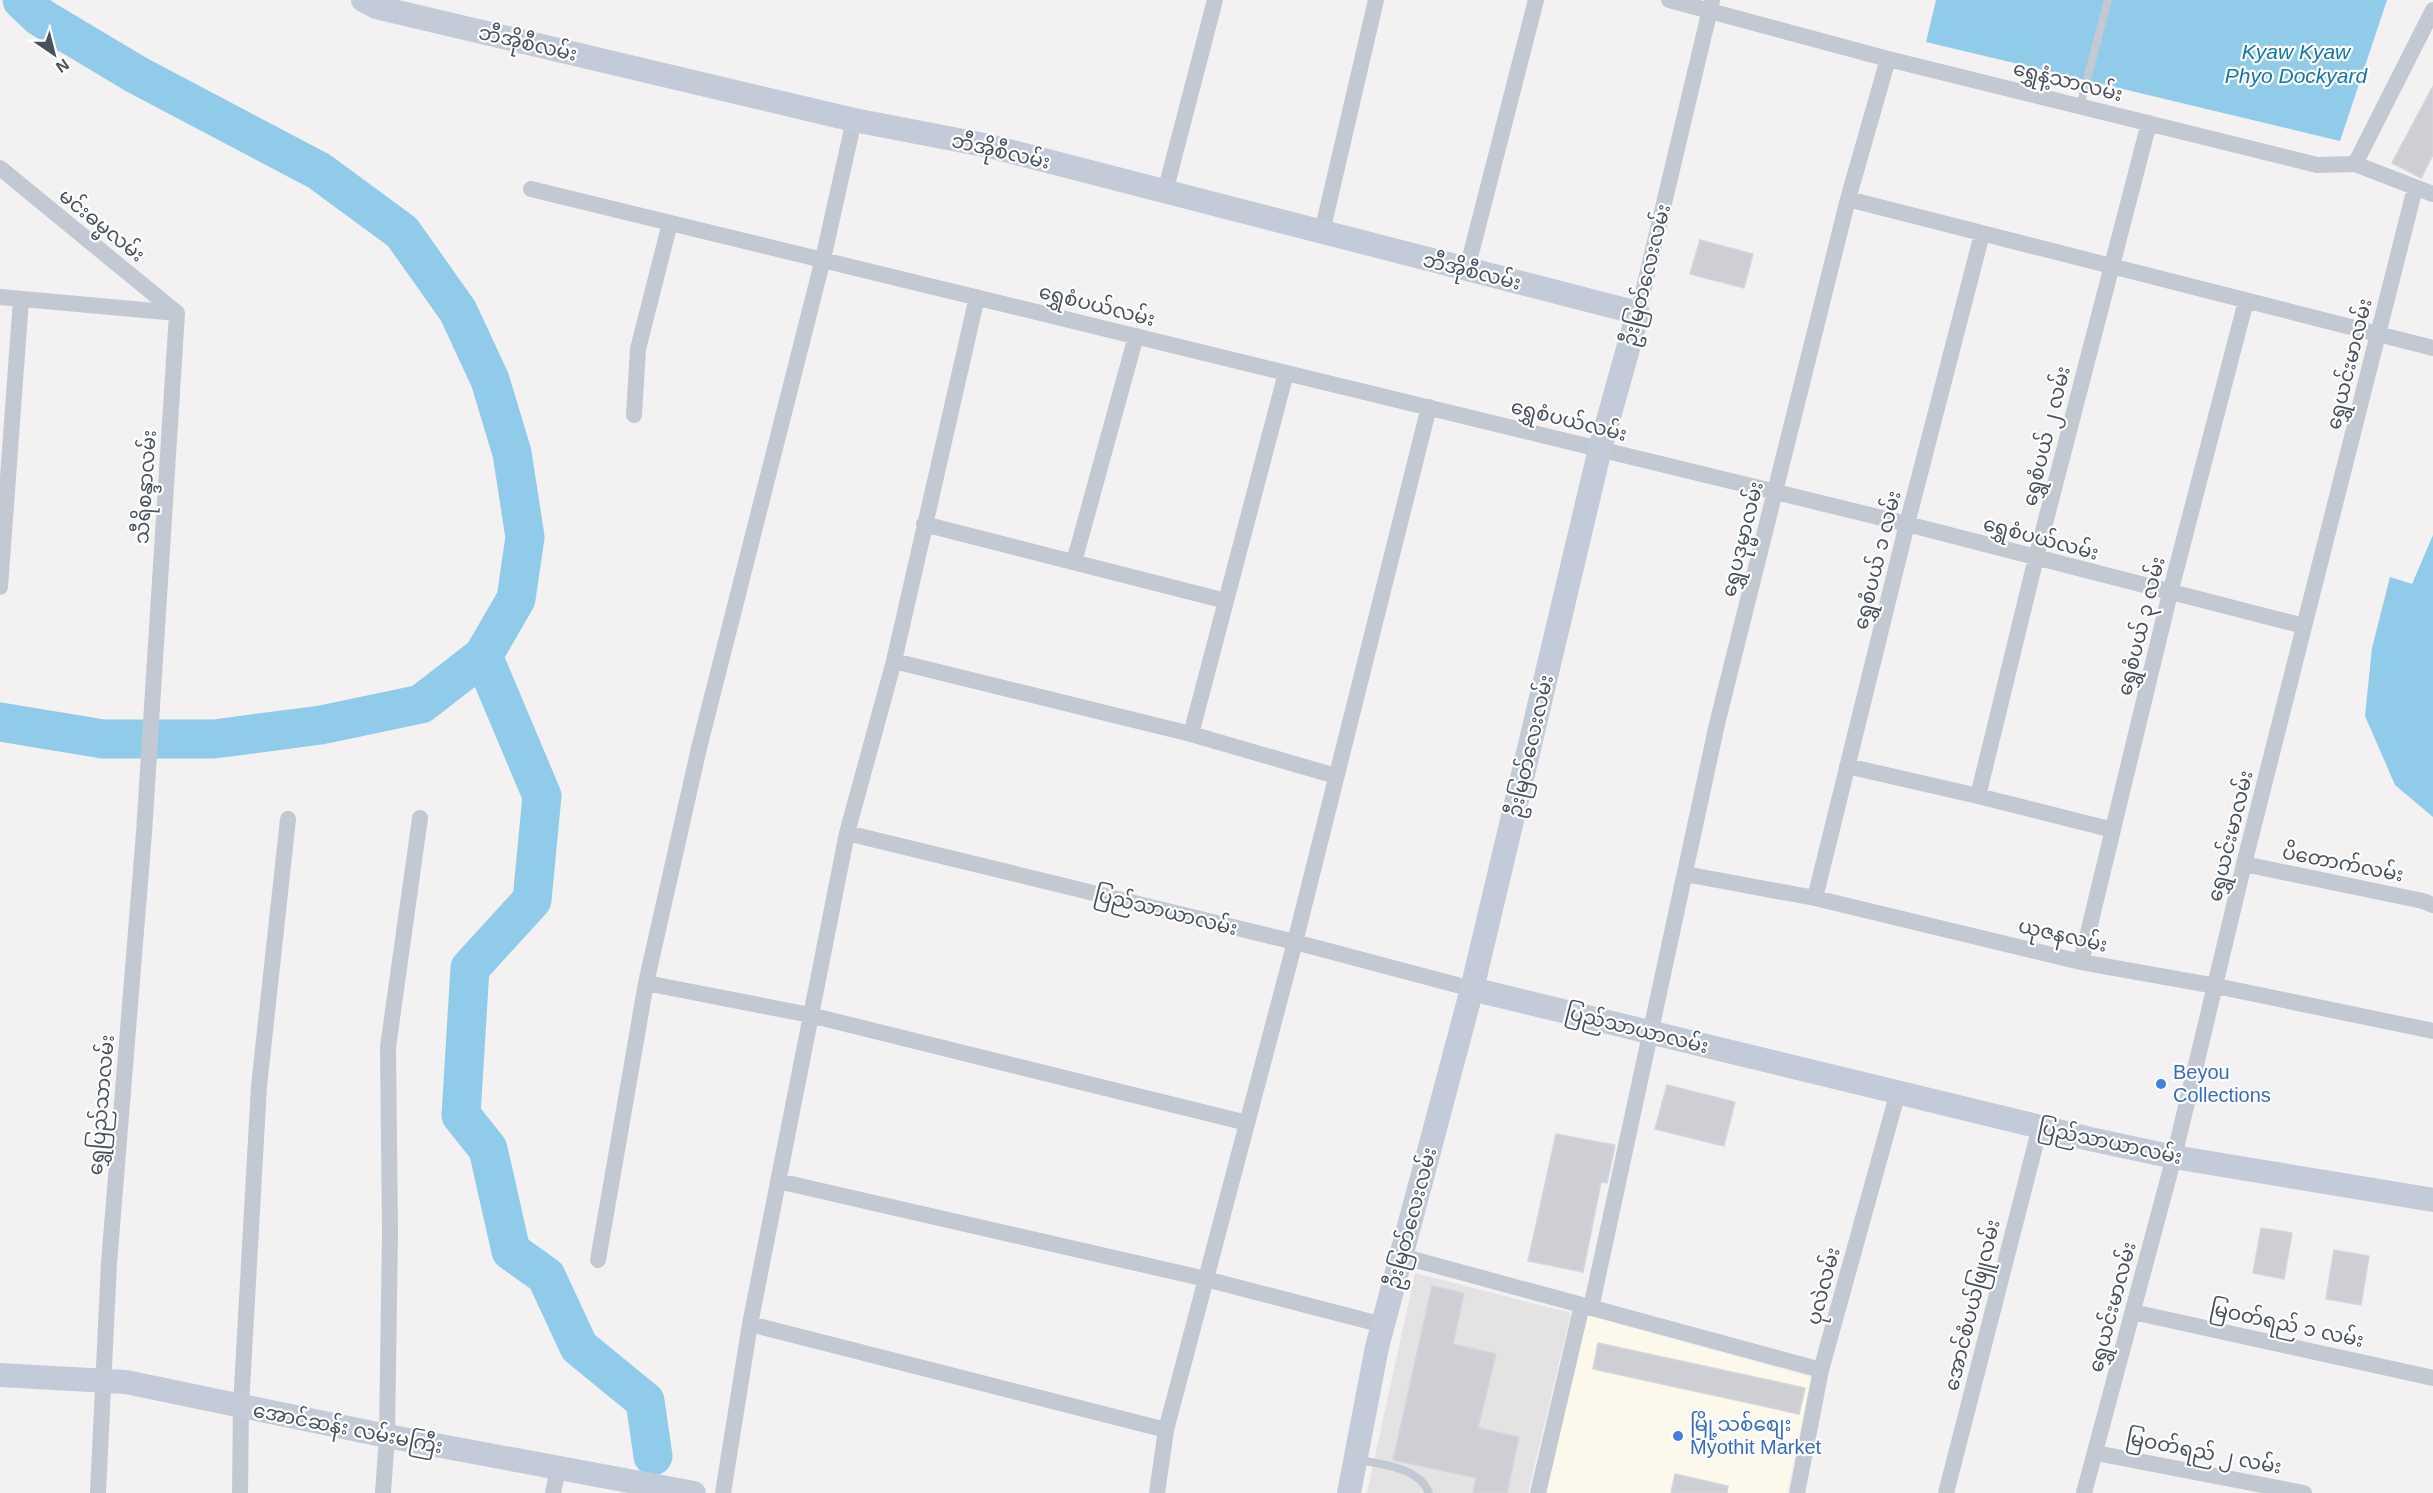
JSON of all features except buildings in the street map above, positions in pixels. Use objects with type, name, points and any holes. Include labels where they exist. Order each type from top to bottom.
[{"type":"main road","name":"ဘီအိုစီလမ်း","points":[[363,0],[376,7],[854,120],[988,146],[1638,313]]},
{"type":"main road","name":"ဦးမြတ်လေးလမ်း","points":[[1349,1493],[1383,1325],[1472,989],[1600,449],[1638,313]]},
{"type":"main road","name":"ပြည်သာယာလမ်း","points":[[1472,989],[2040,1127],[2174,1157],[2433,1200]]},
{"type":"main road","name":"အောင်ဆန်း လမ်းမကြီး","points":[[0,1375],[126,1382],[387,1436],[694,1493]]},
{"type":"street","points":[[1165,192],[1215,0]]},
{"type":"street","points":[[1322,232],[1376,0]]},
{"type":"street","points":[[1467,269],[1536,0]]},
{"type":"street","name":"ရွှေနံ့သာလမ်း","points":[[1670,0],[1711,5],[1888,58],[2317,165],[2355,164],[2433,194]]},
{"type":"street","name":"ဦးမြတ်လေးလမ်း","points":[[1638,313],[1711,5]]},
{"type":"street","points":[[2355,164],[2433,10]]},
{"type":"street","name":"ရွှေပဒုမ္မာလမ်း","points":[[1538,1493],[1587,1307],[1717,724],[1848,199],[1888,58]]},
{"type":"street","points":[[598,1260],[646,983],[699,748],[823,259],[854,120]]},
{"type":"street","name":"ရွှေစံပယ် ၂ လမ်း","points":[[1978,796],[2036,558],[2149,123]]},
{"type":"street","name":"မင်းဓမ္မလမ်း","points":[[0,168],[177,313]]},
{"type":"street","name":"ရွှေယင်းမာလမ်း","points":[[2084,1493],[2174,1157],[2244,864],[2415,188]]},
{"type":"street","name":"ရွှေစံပယ်လမ်း","points":[[531,189],[1429,407],[1775,494],[1907,524],[2304,626]]},
{"type":"street","points":[[1848,199],[2433,348]]},
{"type":"street","points":[[634,415],[638,349],[670,224]]},
{"type":"street","name":"ရွှေစံပယ် ၁ လမ်း","points":[[1815,898],[1907,524],[1982,234]]},
{"type":"street","points":[[0,297],[177,313]]},
{"type":"street","points":[[723,1493],[750,1324],[847,833],[894,661],[977,297]]},
{"type":"street","points":[[0,587],[21,299]]},
{"type":"street","name":"ရွှေစံပယ် ၃ လမ်း","points":[[2081,962],[2170,593],[2246,301]]},
{"type":"street","name":"သီရိစန္ဒာလမ်း","points":[[144,833],[177,313]]},
{"type":"street","points":[[1074,562],[1136,336]]},
{"type":"street","points":[[1191,734],[1286,373]]},
{"type":"street","points":[[1157,1493],[1166,1430],[1295,942],[1429,407]]},
{"type":"street","points":[[924,524],[1226,601]]},
{"type":"street","points":[[894,661],[1191,734],[1336,776]]},
{"type":"street","points":[[1847,766],[2113,830]]},
{"type":"street","points":[[383,1493],[387,1436],[390,1232],[388,1047],[420,818]]},
{"type":"street","points":[[240,1493],[241,1406],[259,1086],[288,819]]},
{"type":"street","name":"ရွှေပြည်သာလမ်း","points":[[98,1493],[102,1381],[144,833]]},
{"type":"street","name":"ပြည်သာယာလမ်း","points":[[847,833],[1295,942],[1472,989]]},
{"type":"street","name":"ပိတောက်လမ်း","points":[[2244,864],[2423,900],[2433,906]]},
{"type":"street","name":"ယုဇနလမ်း","points":[[1685,874],[1815,898],[2081,962],[2216,986],[2433,1031]]},
{"type":"street","points":[[646,983],[810,1015],[1247,1123]]},
{"type":"street","name":"ပုလဲလမ်း","points":[[1797,1493],[1821,1370],[1898,1092]]},
{"type":"street","name":"အောင်စံပယ်ဖြူလမ်း","points":[[1946,1493],[2040,1127]]},
{"type":"street","points":[[778,1181],[1206,1279],[1383,1325]]},
{"type":"street","points":[[1401,1256],[1821,1370]]},
{"type":"street","name":"မြဝတ်ရည် ၁ လမ်း","points":[[2133,1312],[2433,1378]]},
{"type":"street","points":[[750,1324],[1166,1430]]},
{"type":"street","name":"မြဝတ်ရည် ၂ လမ်း","points":[[2096,1453],[2304,1493]]},
{"type":"street","points":[[553,1493],[558,1468]]},
{"type":"lane","points":[[2080,106],[2108,0]]},
{"type":"lane","points":[[1356,1459],[1409,1472],[1419,1478],[1429,1493]]},
{"type":"shaded area","points":[[1415,1273],[1571,1313],[1528,1493],[1367,1493]]},
{"type":"shaded area","name":"မြို့သစ်စျေး Myothit Market","points":[[1586,1315],[1811,1378],[1786,1493],[1543,1493]]},
{"type":"water","name":"Kyaw Kyaw Phyo Dockyard","points":[[1936,0],[2387,0],[2340,141],[1926,42]]},
{"type":"water","points":[[2433,535],[2433,817],[2395,785],[2365,716],[2372,648],[2390,577],[2412,584]]},
{"type":"waterway","points":[[0,722],[103,739],[214,739],[321,725],[421,704],[483,656],[516,599],[525,537],[512,453],[490,380],[458,311],[402,232],[319,171],[137,75],[40,17],[22,0]]},
{"type":"waterway","points":[[483,656],[542,796],[532,900],[470,968],[461,1115],[488,1149],[511,1251],[546,1276],[579,1347],[645,1401],[653,1456]]},
{"type":"place","name":"Beyou Collections","points":[[2161,1084]]},
{"type":"place","name":"မြို့သစ်စျေး Myothit Market","points":[[1678,1436]]}]
